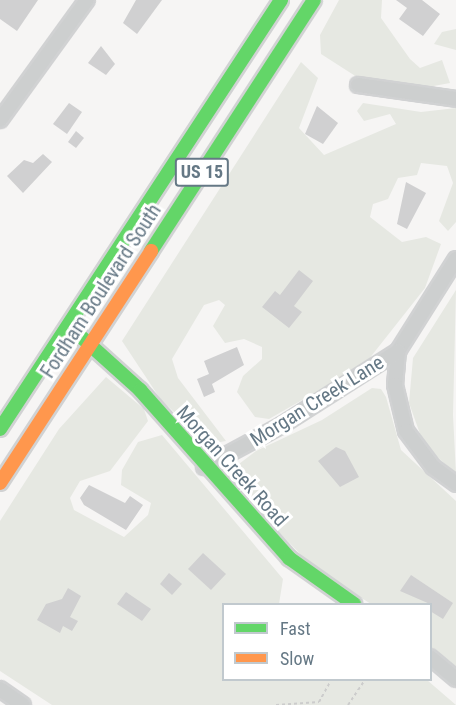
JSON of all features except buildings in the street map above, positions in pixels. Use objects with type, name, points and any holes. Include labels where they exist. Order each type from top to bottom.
[{"type":"main road","name":"Fordham Boulevard South","points":[[0,429],[281,0]]},
{"type":"main road","name":"Fordham Boulevard South","points":[[0,483],[314,0]]},
{"type":"main road","name":"Morgan Creek Road","points":[[69,326],[140,390],[204,467],[289,558],[353,603]]},
{"type":"street","points":[[0,120],[87,0]]},
{"type":"street","points":[[358,85],[456,99]]},
{"type":"street","points":[[456,259],[398,351],[395,385],[406,431],[433,467],[456,484]]},
{"type":"street","name":"Morgan Creek Lane","points":[[204,467],[282,425],[398,351]]},
{"type":"street","points":[[432,659],[456,679]]},
{"type":"street","points":[[0,689],[23,705]]},
{"type":"path","points":[[276,705],[319,702],[331,681]]},
{"type":"path","points":[[348,705],[364,681]]},
{"type":"shaded area","points":[[339,0],[382,0],[381,18],[410,59],[420,68],[442,60],[450,83],[428,87],[360,79],[321,54],[320,35]]},
{"type":"shaded area","points":[[456,29],[456,50],[434,44],[442,32]]},
{"type":"shaded area","points":[[301,62],[318,78],[299,128],[324,155],[396,124],[390,114],[364,121],[357,111],[363,103],[421,112],[456,108],[456,222],[448,231],[439,221],[453,183],[447,166],[421,163],[417,175],[398,178],[388,199],[373,204],[370,217],[402,242],[426,237],[441,244],[425,288],[365,364],[269,419],[255,417],[237,392],[243,376],[262,359],[262,347],[244,339],[225,343],[213,326],[225,305],[219,300],[204,305],[172,359],[178,378],[226,441],[209,444],[161,400],[122,341]]},
{"type":"shaded area","points":[[456,290],[453,415],[456,474],[424,445],[409,403],[413,358]]},
{"type":"shaded area","points":[[106,377],[144,409],[148,421],[110,471],[80,481],[70,498],[74,510],[124,537],[148,515],[151,503],[121,485],[122,470],[138,442],[162,435],[283,579],[279,603],[222,603],[222,681],[428,681],[456,705],[52,705],[0,671],[0,521],[59,429]]},
{"type":"shaded area","points":[[372,388],[381,389],[386,397],[401,450],[456,501],[456,667],[432,648],[432,603],[369,603],[314,568],[234,486],[235,467],[256,451],[322,420]]},
{"type":"traffic: fast","points":[[0,429],[281,0]]},
{"type":"traffic: fast","points":[[151,251],[314,0]]},
{"type":"traffic: fast","points":[[69,326],[140,390],[289,558],[353,603]]},
{"type":"traffic: slow","points":[[0,483],[151,251]]}]
